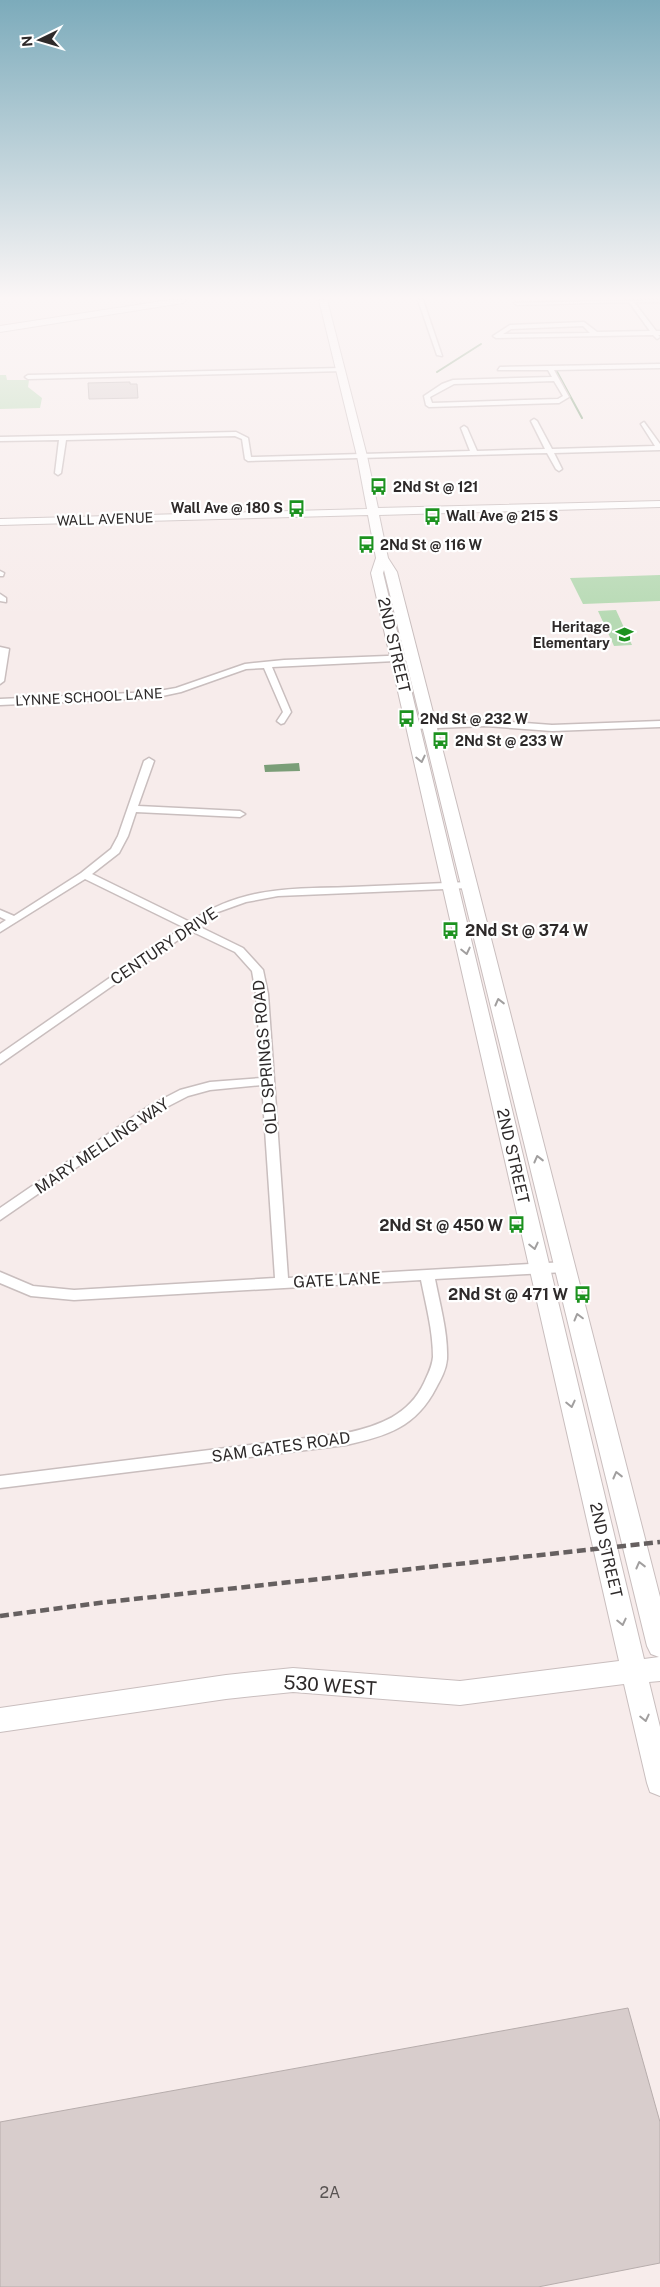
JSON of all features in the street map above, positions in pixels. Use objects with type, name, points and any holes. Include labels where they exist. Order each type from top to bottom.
[{"type":"main road","name":"2ND STREET","points":[[351,407],[382,558],[378,573],[405,658],[421,725],[450,885],[660,1783]]},
{"type":"main road","name":"WALL AVENUE","points":[[0,522],[660,504]]},
{"type":"main road","name":"2ND STREET","points":[[421,725],[470,885],[660,1646]]},
{"type":"main road","name":"530 WEST","points":[[0,1720],[234,1686],[293,1680],[460,1693],[660,1669]]},
{"type":"street","points":[[534,421],[559,469]]},
{"type":"street","points":[[644,424],[659,448]]},
{"type":"street","points":[[464,428],[474,452]]},
{"type":"street","points":[[0,440],[236,434],[245,438],[248,460],[659,448]]},
{"type":"street","points":[[58,473],[63,438]]},
{"type":"street","points":[[0,680],[3,649]]},
{"type":"street","name":"LYNNE SCHOOL LANE","points":[[0,702],[153,695],[194,685],[245,667],[405,658]]},
{"type":"street","points":[[267,665],[288,712],[281,721]]},
{"type":"street","points":[[421,725],[486,723],[552,728],[660,724]]},
{"type":"street","points":[[0,929],[85,875],[115,851],[124,836],[149,761]]},
{"type":"street","points":[[133,809],[240,814]]},
{"type":"street","name":"OLD SPRINGS ROAD","points":[[85,875],[239,950],[257,970],[262,994],[282,1283]]},
{"type":"street","name":"CENTURY DRIVE","points":[[0,1060],[190,925],[214,910],[229,904],[244,899],[278,893],[470,885]]},
{"type":"street","points":[[0,913],[14,920]]},
{"type":"street","name":"MARY MELLING WAY","points":[[0,1215],[153,1109],[184,1093],[210,1086],[268,1081]]},
{"type":"street","name":"GATE LANE","points":[[0,1277],[31,1291],[74,1295],[565,1267]]},
{"type":"street","name":"SAM GATES ROAD","points":[[0,1482],[346,1439],[375,1433],[404,1420],[425,1397],[439,1366],[437,1329],[427,1275]]},
{"type":"shaded area","points":[[0,407],[40,407],[40,408],[0,409]]},
{"type":"shaded area","points":[[660,575],[660,601],[583,604],[570,578]]},
{"type":"shaded area","points":[[616,610],[632,645],[614,646],[598,611]]},
{"type":"shaded area","points":[[299,763],[300,771],[265,772],[264,765]]},
{"type":"building","points":[[628,2008],[660,2122],[660,2263],[538,2287],[0,2287],[0,2122]]},
{"type":"waterway","points":[[576,407],[582,418]]},
{"type":"railway","points":[[0,1616],[107,1602],[660,1542]]},
{"type":"place","name":"2Nd St @ 121","points":[[379,487]]},
{"type":"place","name":"Wall Ave @ 180 S","points":[[297,508]]},
{"type":"place","name":"Wall Ave @ 215 S","points":[[432,516]]},
{"type":"place","name":"2Nd St @ 116 W","points":[[366,545]]},
{"type":"place","name":"Heritage Elementary","points":[[624,635]]},
{"type":"place","name":"2Nd St @ 232 W","points":[[406,719]]},
{"type":"place","name":"2Nd St @ 233 W","points":[[441,741]]},
{"type":"place","name":"2Nd St @ 374 W","points":[[451,930]]},
{"type":"place","name":"2Nd St @ 450 W","points":[[517,1225]]},
{"type":"place","name":"2Nd St @ 471 W","points":[[582,1294]]}]
